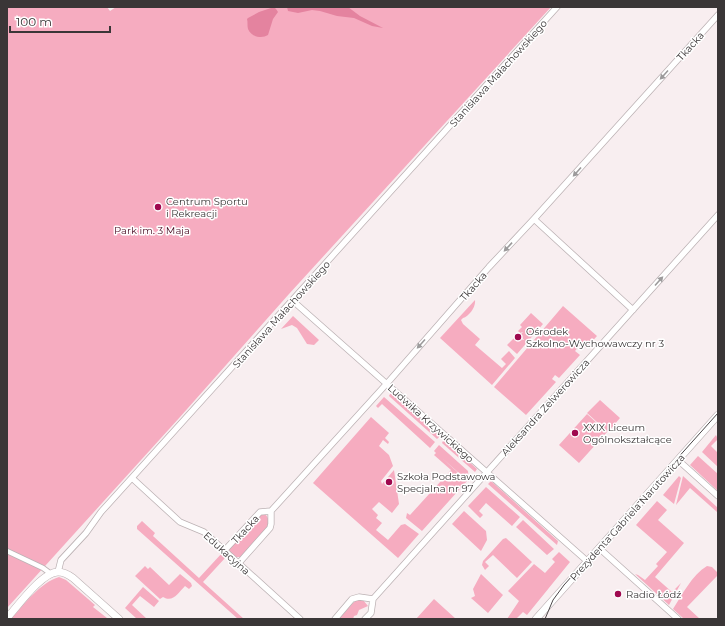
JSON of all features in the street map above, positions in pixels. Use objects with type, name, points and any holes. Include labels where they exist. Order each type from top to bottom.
[{"type":"street","name":"Stanisława Małachowskiego","points":[[7,618],[40,582],[54,573],[61,560],[132,478],[557,7]]},
{"type":"street","name":"Tkacka","points":[[224,550],[260,512],[271,511],[489,267],[718,15]]},
{"type":"street","name":"Aleksandra Zelwerowicza","points":[[365,619],[371,613],[373,599],[718,215]]},
{"type":"street","points":[[534,219],[633,310]]},
{"type":"street","name":"Ludwika Krzywickiego","points":[[293,300],[587,561]]},
{"type":"street","name":"Prezydenta Gabriela Narutowicza","points":[[536,619],[718,415]]},
{"type":"street","points":[[678,460],[718,496]]},
{"type":"street","name":"Edukacyjna","points":[[132,478],[180,522],[204,532],[300,619]]},
{"type":"street","points":[[238,564],[270,528],[272,524],[271,511]]},
{"type":"street","points":[[599,548],[678,619]]},
{"type":"street","points":[[7,551],[54,573],[66,573],[119,619]]},
{"type":"street","points":[[335,619],[352,599],[359,597],[373,599]]},
{"type":"green space","name":"Park im. 3 Maja","points":[[7,7],[107,7],[110,11],[116,7],[551,7],[289,294],[7,608]]},
{"type":"green space","points":[[475,300],[472,311],[461,320],[463,324],[480,339],[475,345],[502,368],[506,364],[501,359],[509,351],[515,358],[492,385],[440,338]]},
{"type":"green space","points":[[563,306],[597,336],[586,348],[581,344],[575,351],[580,355],[559,378],[555,375],[552,379],[556,382],[526,415],[494,387]]},
{"type":"green space","points":[[531,313],[543,324],[517,354],[507,345],[517,335],[524,340],[520,335],[523,332],[520,333],[518,331],[522,327],[520,325]]},
{"type":"green space","points":[[293,316],[319,340],[314,345],[307,344],[297,328],[292,325],[281,329]]},
{"type":"green space","points":[[391,392],[440,436],[437,439],[389,396]]},
{"type":"green space","points":[[384,397],[435,442],[430,448],[382,404],[378,408],[376,406]]},
{"type":"green space","points":[[600,400],[620,418],[608,432],[587,413]]},
{"type":"green space","points":[[587,414],[607,432],[579,463],[559,445]]},
{"type":"green space","points":[[371,417],[389,433],[385,438],[389,442],[388,444],[383,440],[379,446],[389,455],[393,466],[381,481],[382,484],[394,470],[399,504],[392,513],[379,502],[372,509],[378,515],[376,518],[382,523],[376,530],[388,540],[401,525],[405,524],[419,534],[398,558],[313,483]]},
{"type":"green space","points":[[716,435],[718,439],[711,446],[718,453],[718,467],[702,452]]},
{"type":"green space","points":[[444,439],[477,469],[475,472],[442,443]]},
{"type":"green space","points":[[439,445],[468,471],[469,482],[442,458],[467,481],[422,531],[406,518],[407,513],[410,515],[451,470],[434,455],[436,453],[434,451]]},
{"type":"green space","points":[[698,456],[718,474],[718,491],[690,465]]},
{"type":"green space","points":[[679,476],[681,478],[674,504],[663,495]]},
{"type":"green space","points":[[683,476],[718,508],[717,512],[690,488],[676,505]]},
{"type":"green space","points":[[491,481],[558,541],[557,545],[488,484]]},
{"type":"green space","points":[[486,487],[520,517],[512,526],[486,503],[479,511],[483,515],[480,518],[468,506]]},
{"type":"green space","points":[[657,501],[667,510],[658,520],[684,543],[655,577],[672,592],[681,583],[669,605],[635,574],[645,580],[658,566],[656,564],[667,552],[636,525]]},
{"type":"green space","points":[[464,511],[486,531],[487,540],[481,551],[452,524]]},
{"type":"green space","points":[[265,514],[268,519],[268,527],[241,557],[234,557],[230,553],[229,549],[260,515]]},
{"type":"green space","points":[[523,520],[554,549],[547,555],[516,527]]},
{"type":"green space","points":[[142,521],[155,533],[153,536],[199,578],[222,553],[226,557],[203,582],[244,619],[238,619],[137,529],[137,526]]},
{"type":"green space","points":[[506,538],[532,562],[517,578],[493,555],[485,562],[489,566],[485,570],[482,565],[483,561],[503,539]]},
{"type":"green space","points":[[559,552],[570,562],[527,615],[523,612],[516,619],[507,619],[519,601],[508,591],[534,564],[545,573],[555,562],[552,559]]},
{"type":"green space","points":[[145,566],[148,569],[150,567],[169,585],[180,574],[191,583],[192,586],[189,589],[185,586],[173,598],[167,599],[163,597],[160,599],[135,576]]},
{"type":"green space","points":[[707,566],[712,567],[718,575],[687,607],[700,619],[684,619],[673,609],[692,580]]},
{"type":"green space","points":[[481,574],[503,595],[488,613],[471,598],[475,596],[473,589]]},
{"type":"green space","points":[[59,577],[66,580],[95,605],[93,607],[107,618],[11,619],[39,589]]},
{"type":"green space","points":[[143,587],[159,601],[154,607],[140,596],[132,605],[147,619],[137,619],[125,608]]},
{"type":"green space","points":[[434,599],[456,619],[416,619]]},
{"type":"green space","points":[[356,600],[363,600],[368,606],[359,610],[353,619],[338,619]]},
{"type":"shaded area","points":[[274,7],[278,12],[273,19],[268,35],[260,37],[249,32],[248,18],[259,12]]},
{"type":"shaded area","points":[[287,7],[348,7],[360,16],[383,28],[372,26],[354,18],[337,16],[320,11],[312,10],[298,13],[288,11]]},
{"type":"tram line","points":[[545,619],[553,600],[564,585],[718,413]]},
{"type":"place","name":"Centrum Sportu i Rekreacji","points":[[158,207]]},
{"type":"place","name":"Ośrodek Szkolno-Wychowawczy nr 3","points":[[518,337]]},
{"type":"place","name":"XXIX Liceum Ogólnokształcące","points":[[575,433]]},
{"type":"place","name":"Szkoła Podstawowa Specjalna nr 97","points":[[389,482]]},
{"type":"place","name":"Radio Łódź","points":[[618,594]]}]
